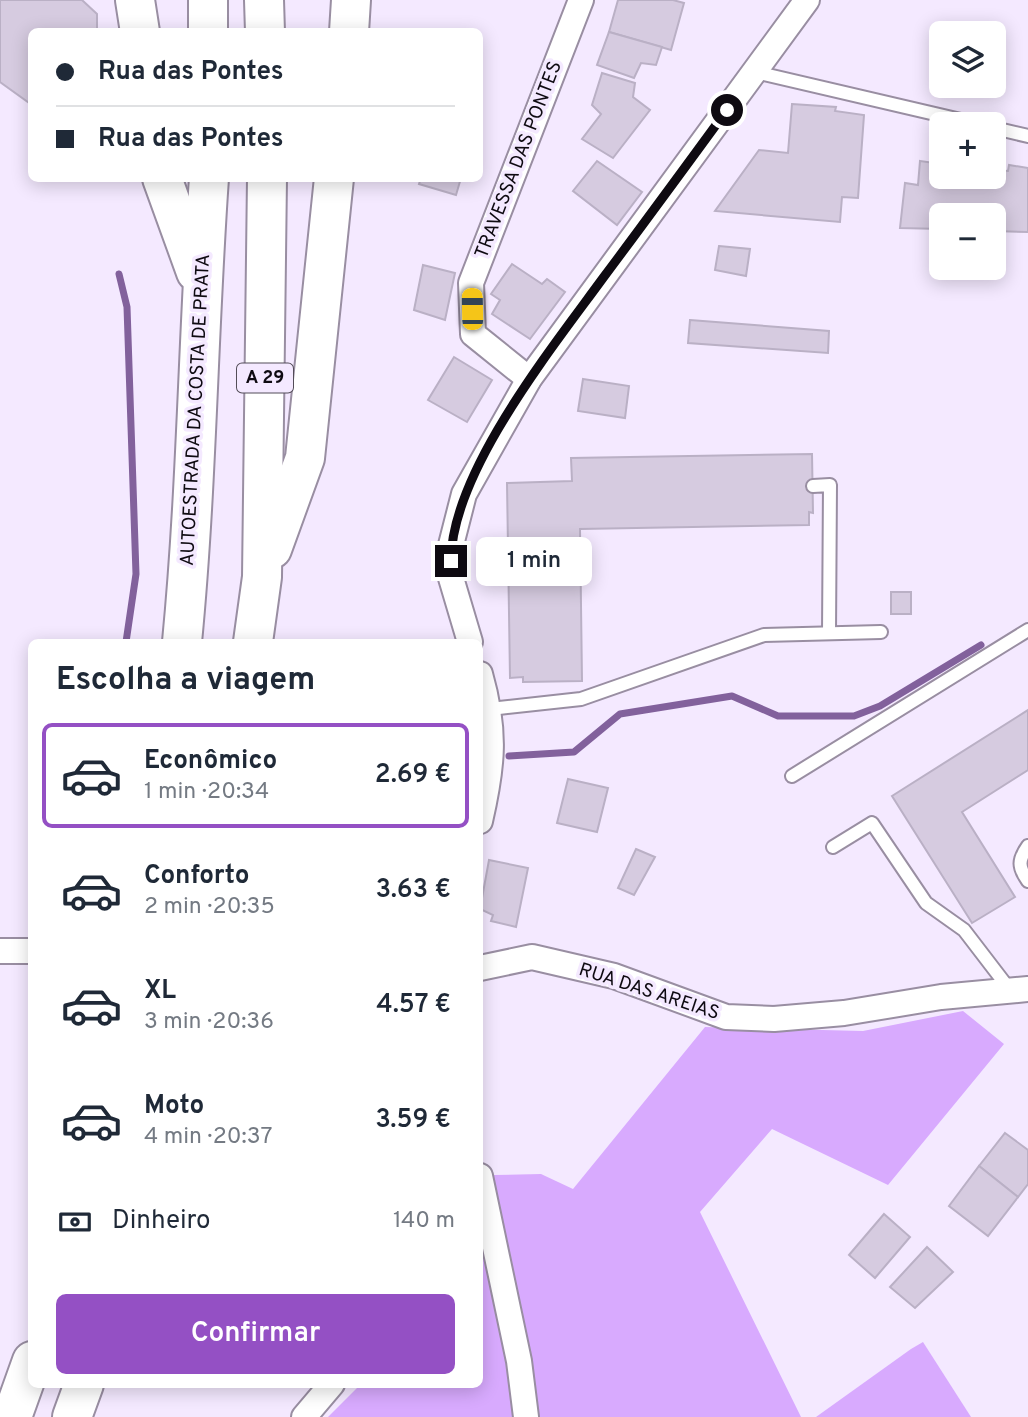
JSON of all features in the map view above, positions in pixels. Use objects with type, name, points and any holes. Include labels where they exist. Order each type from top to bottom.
[{"type":"highway","points":[[135,0],[139,28]]},
{"type":"highway","points":[[208,0],[208,28]]},
{"type":"highway","points":[[264,0],[265,28]]},
{"type":"highway","points":[[349,28],[351,0]]},
{"type":"highway","points":[[163,182],[201,287]]},
{"type":"highway","name":"AUTOESTRADA DA COSTA DE PRATA","points":[[182,639],[191,549],[201,287],[209,182]]},
{"type":"highway","name":"A 29","points":[[253,639],[262,577],[267,182]]},
{"type":"highway","points":[[262,577],[305,458],[334,182]]},
{"type":"highway","points":[[12,1417],[28,1372]]},
{"type":"highway","points":[[72,1417],[83,1388]]},
{"type":"street","name":"TRAVESSA DAS PONTES","points":[[529,379],[473,334],[471,283],[581,0]]},
{"type":"street","points":[[469,639],[451,578],[451,545],[464,494],[529,379],[807,0]]},
{"type":"street","points":[[483,684],[490,709],[492,769],[483,808]]},
{"type":"street","name":"RUA DAS AREIAS","points":[[483,967],[531,957],[614,976],[726,1017],[774,1019],[844,1013],[942,997],[1019,990]]},
{"type":"street","points":[[483,1216],[529,1413]]},
{"type":"street","points":[[304,1417],[329,1388]]},
{"type":"lane","points":[[755,72],[929,113]]},
{"type":"lane","points":[[1006,131],[1028,136]]},
{"type":"lane","points":[[813,486],[830,485],[830,633]]},
{"type":"lane","points":[[792,776],[1028,630]]},
{"type":"lane","points":[[490,709],[581,699],[764,635],[881,632]]},
{"type":"lane","points":[[834,847],[872,823],[926,903],[964,930],[1019,990]]},
{"type":"lane","points":[[1028,846],[1019,858],[1020,870],[1028,881]]},
{"type":"shaded area","points":[[963,1011],[1004,1044],[888,1185],[772,1129],[700,1212],[801,1417],[328,1417],[357,1388],[483,1388],[483,1195],[494,1175],[541,1174],[573,1189],[705,1027],[863,1031]]},
{"type":"shaded area","points":[[923,1342],[971,1417],[816,1417],[911,1349]]},
{"type":"building","points":[[0,0],[82,0],[97,14],[97,28],[28,28],[28,102],[0,82]]},
{"type":"building","points":[[618,0],[673,0],[684,3],[671,50],[609,32]]},
{"type":"building","points":[[609,32],[662,47],[656,65],[641,63],[634,78],[597,65]]},
{"type":"building","points":[[602,73],[635,83],[633,97],[650,110],[613,158],[582,139],[601,114],[592,105]]},
{"type":"building","points":[[792,104],[836,107],[835,111],[864,115],[858,198],[842,197],[840,222],[715,211],[759,150],[788,153]]},
{"type":"building","points":[[597,161],[642,192],[617,225],[573,191]]},
{"type":"building","points":[[920,161],[929,162],[929,189],[1006,189],[1006,171],[1009,165],[1028,168],[1028,232],[1006,231],[1006,203],[929,203],[929,229],[900,228],[905,183],[918,185]]},
{"type":"building","points":[[420,182],[460,182],[456,195],[419,184]]},
{"type":"building","points":[[719,246],[750,249],[746,276],[715,270]]},
{"type":"building","points":[[512,264],[542,284],[547,279],[565,292],[530,339],[492,314],[500,300],[491,294]]},
{"type":"building","points":[[423,265],[455,273],[445,320],[414,310]]},
{"type":"building","points":[[690,320],[829,331],[828,353],[688,343]]},
{"type":"building","points":[[454,357],[492,380],[467,422],[428,400]]},
{"type":"building","points":[[583,379],[629,386],[625,418],[578,411]]},
{"type":"building","points":[[812,454],[813,513],[809,512],[809,525],[580,529],[582,681],[523,682],[523,677],[510,678],[507,483],[572,481],[571,458]]},
{"type":"building","points":[[891,592],[911,592],[911,614],[891,614]]},
{"type":"building","points":[[1028,710],[1028,770],[962,812],[1015,897],[972,923],[892,796]]},
{"type":"building","points":[[568,779],[608,788],[597,832],[557,823]]},
{"type":"building","points":[[636,849],[655,857],[634,895],[618,888]]},
{"type":"building","points":[[489,860],[528,868],[516,927],[491,921],[493,915],[483,910]]},
{"type":"building","points":[[1005,1133],[1028,1150],[1028,1184],[1018,1197],[979,1166]]},
{"type":"building","points":[[979,1166],[1018,1197],[988,1236],[949,1206]]},
{"type":"building","points":[[884,1214],[910,1237],[875,1278],[849,1255]]},
{"type":"building","points":[[927,1247],[953,1272],[915,1308],[890,1287]]},
{"type":"waterway","points":[[119,274],[127,307],[136,574],[126,639]]},
{"type":"waterway","points":[[509,756],[574,752],[620,714],[732,696],[778,716],[854,716],[880,706],[981,645]]},
{"type":"route","points":[[451,561],[451,545],[464,494],[529,379],[727,110]]}]
